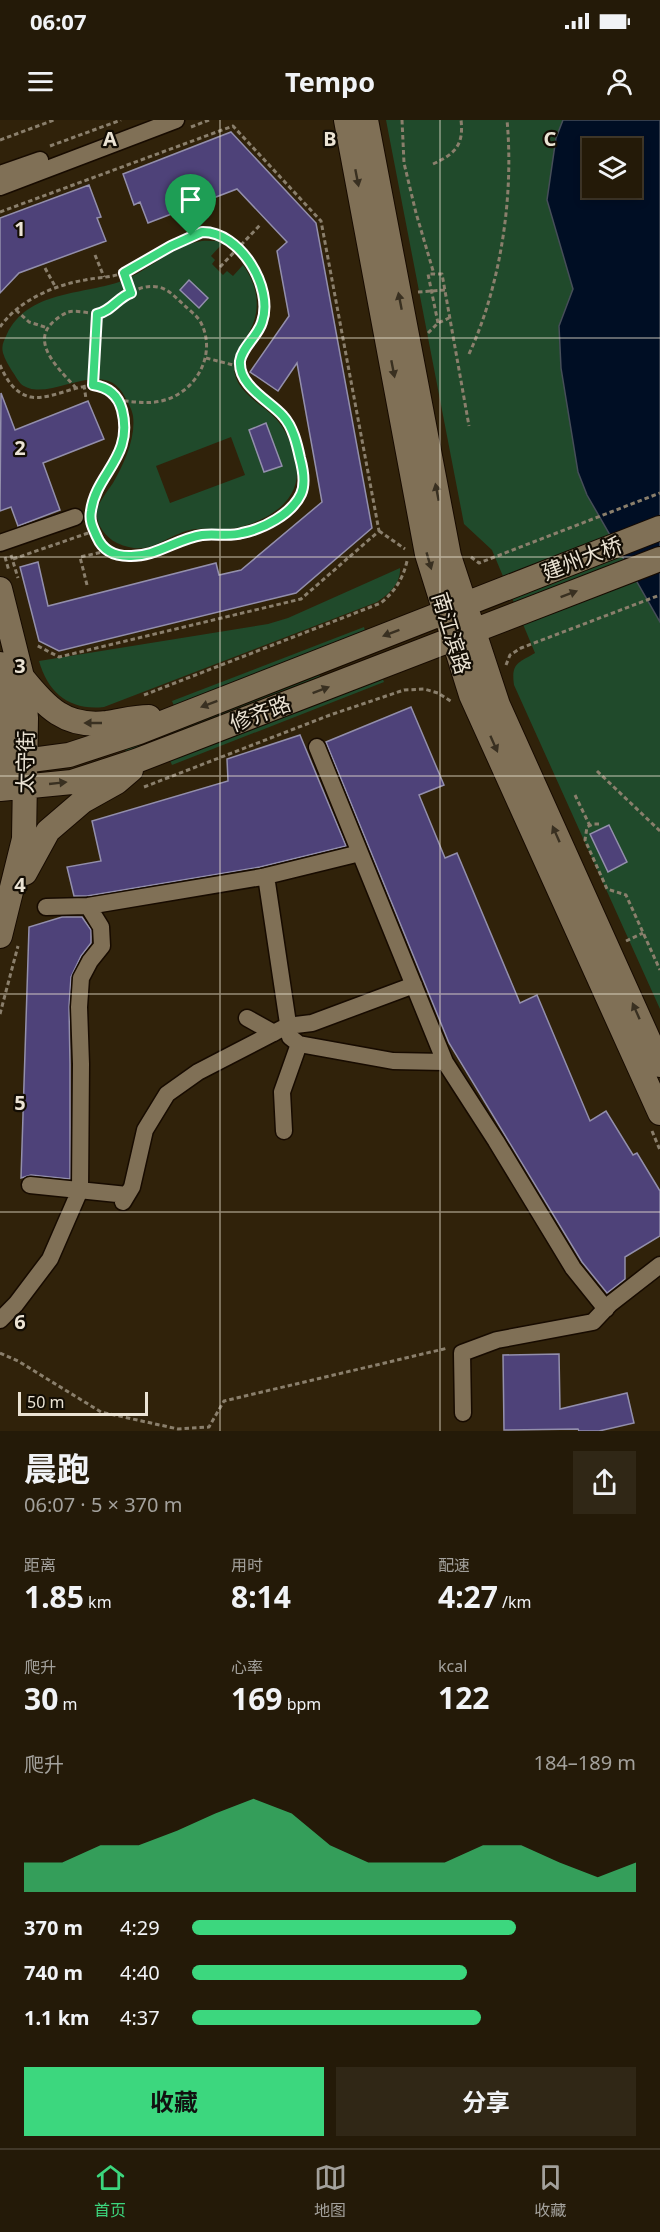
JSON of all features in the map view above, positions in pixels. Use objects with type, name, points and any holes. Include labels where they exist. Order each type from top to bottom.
[{"type":"main road","name":"南江滨路","points":[[346,120],[427,554],[455,608]]},
{"type":"main road","name":"南江滨路","points":[[366,120],[448,556],[455,608],[463,634],[498,705],[660,1065]]},
{"type":"main road","name":"建州大桥","points":[[504,588],[660,528]]},
{"type":"main road","name":"建州大桥","points":[[515,615],[660,559]]},
{"type":"main road","name":"太守街","points":[[0,936],[24,839],[6,790],[10,763],[26,718],[10,585]]},
{"type":"main road","name":"修齐路","points":[[10,763],[69,755],[172,719],[504,588]]},
{"type":"main road","name":"修齐路","points":[[6,790],[72,782],[144,758],[515,615]]},
{"type":"main road","name":"南江滨路","points":[[463,634],[471,695],[660,1113]]},
{"type":"main road","name":"太守街","points":[[0,664],[10,763]]},
{"type":"main road","points":[[22,676],[40,700],[57,714],[78,722],[92,725],[139,717],[172,719]]},
{"type":"main road","points":[[9,904],[48,831],[82,801],[117,782],[144,758]]},
{"type":"street","points":[[0,174],[147,120]]},
{"type":"street","points":[[0,187],[176,120]]},
{"type":"street","points":[[3,542],[75,517]]},
{"type":"street","points":[[317,747],[445,1062],[573,1268],[606,1309]]},
{"type":"street","points":[[46,907],[88,906],[266,876],[360,853]]},
{"type":"street","points":[[266,876],[280,1029]]},
{"type":"street","points":[[0,1320],[16,1304],[50,1259],[80,1191],[79,1007],[81,978],[90,961],[102,946],[101,927],[88,906]]},
{"type":"street","points":[[30,1185],[125,1199],[132,1187],[145,1130],[167,1094],[198,1072],[280,1029],[312,1023],[414,985]]},
{"type":"street","points":[[247,1018],[280,1029],[299,1044],[393,1060],[445,1062]]},
{"type":"street","points":[[284,1131],[282,1092],[299,1044]]},
{"type":"street","points":[[463,1413],[462,1353],[497,1340],[593,1322],[660,1265]]},
{"type":"path","points":[[0,140],[54,120]]},
{"type":"path","points":[[44,148],[121,120]]},
{"type":"path","points":[[402,120],[404,164],[434,274]]},
{"type":"path","points":[[433,164],[449,157],[458,146],[462,132],[461,120]]},
{"type":"path","points":[[469,354],[490,301],[501,247],[510,148],[507,120]]},
{"type":"path","points":[[0,212],[233,126],[321,221],[379,531],[409,552]]},
{"type":"path","points":[[220,267],[261,224]]},
{"type":"path","points":[[0,327],[16,310],[33,298],[56,288],[83,280],[124,273],[171,246],[202,232],[225,237],[251,263],[257,273],[264,302],[262,324],[243,354],[241,373],[254,390],[285,418],[290,427],[303,470],[301,493],[294,504],[276,519],[244,533],[193,537],[140,556],[119,556],[107,551],[99,542],[90,520],[95,496],[118,456],[124,436],[123,416],[118,400],[107,389],[93,385],[42,397],[30,397],[12,386],[0,365]]},
{"type":"path","points":[[94,255],[104,277]]},
{"type":"path","points":[[45,268],[56,288]]},
{"type":"path","points":[[124,273],[131,293]]},
{"type":"path","points":[[438,323],[428,274],[442,274],[469,426]]},
{"type":"path","points":[[76,388],[51,360],[46,348],[45,337],[48,328],[57,318],[69,312],[97,314],[106,312],[126,294],[143,288],[157,287],[169,292],[199,319],[206,335],[206,358],[194,382],[175,396],[153,403],[118,400]]},
{"type":"path","points":[[416,292],[445,290]]},
{"type":"path","points":[[16,310],[29,322],[48,328]]},
{"type":"path","points":[[93,385],[97,314]]},
{"type":"path","points":[[424,336],[438,323],[450,318]]},
{"type":"path","points":[[206,358],[241,367]]},
{"type":"path","points":[[84,386],[86,399]]},
{"type":"path","points":[[492,558],[660,493]]},
{"type":"path","points":[[13,560],[94,531]]},
{"type":"path","points":[[34,636],[36,647],[59,657],[301,599],[379,531]]},
{"type":"path","points":[[142,696],[381,603],[393,593],[404,574],[409,552],[407,540]]},
{"type":"path","points":[[3,542],[13,560],[10,585]]},
{"type":"path","points":[[87,585],[80,557],[107,551]]},
{"type":"path","points":[[527,646],[660,596]]},
{"type":"path","points":[[597,771],[660,831]]},
{"type":"path","points":[[575,795],[590,826]]},
{"type":"path","points":[[599,824],[590,826],[585,834],[585,840],[607,889],[626,895],[660,970]]},
{"type":"path","points":[[626,941],[643,933]]},
{"type":"path","points":[[654,957],[660,954]]},
{"type":"path","points":[[0,1353],[18,1361],[101,1412],[178,1429],[208,1427],[224,1401],[451,1348]]},
{"type":"green space","points":[[386,120],[563,120],[556,138],[547,200],[573,289],[559,326],[561,368],[578,472],[587,495],[660,622],[660,1009],[514,685],[515,668],[535,653],[492,550],[464,524]]},
{"type":"green space","points":[[202,241],[217,241],[222,244],[211,256],[215,260],[212,264],[223,275],[227,271],[233,276],[243,265],[252,282],[257,300],[252,327],[236,355],[235,376],[244,390],[275,418],[290,442],[297,469],[293,492],[278,509],[247,525],[230,529],[190,530],[155,545],[128,547],[109,537],[99,525],[97,515],[100,503],[121,468],[131,442],[133,416],[125,397],[115,385],[103,380],[90,379],[46,389],[32,389],[21,384],[12,371],[3,353],[3,343],[16,320],[41,302],[119,282],[187,245]],"holes":[[[231,437],[245,475],[170,503],[156,466]]]},
{"type":"green space","points":[[400,568],[399,579],[393,588],[377,602],[104,707],[81,706],[62,697],[48,682],[39,661],[268,624],[288,618]]},
{"type":"green space","points":[[364,627],[366,634],[175,708],[172,701]]},
{"type":"green space","points":[[318,671],[321,679],[127,754],[124,746]]},
{"type":"green space","points":[[381,675],[384,682],[172,765],[169,758]]},
{"type":"water","points":[[563,120],[660,120],[660,622],[587,495],[578,472],[561,368],[559,326],[573,289],[547,200],[556,138]]},
{"type":"building","points":[[231,132],[316,223],[372,528],[296,593],[59,651],[39,641],[20,567],[38,562],[48,606],[216,563],[219,575],[241,570],[322,502],[297,363],[278,391],[250,372],[289,316],[277,251],[287,242],[237,189],[148,223],[140,202],[134,205],[123,174]]},
{"type":"building","points":[[89,185],[101,217],[97,218],[106,241],[19,273],[0,293],[0,218]]},
{"type":"building","points":[[189,280],[208,298],[199,308],[180,290]]},
{"type":"building","points":[[1,393],[15,430],[88,401],[104,439],[43,463],[60,510],[18,526],[11,507],[0,511]]},
{"type":"building","points":[[266,423],[282,466],[264,472],[249,430]]},
{"type":"building","points":[[411,707],[444,785],[419,795],[445,858],[457,853],[520,1003],[537,995],[590,1121],[606,1111],[633,1155],[637,1153],[660,1191],[660,1236],[625,1257],[625,1279],[607,1293],[582,1262],[449,1043],[326,742]]},
{"type":"building","points":[[300,735],[346,846],[260,867],[87,896],[74,896],[67,867],[101,861],[92,821],[228,781],[227,759]]},
{"type":"building","points":[[609,825],[627,862],[608,872],[590,834]]},
{"type":"building","points":[[62,917],[82,917],[91,930],[91,943],[81,956],[71,977],[69,1007],[70,1179],[31,1175],[21,1178],[29,927]]},
{"type":"building","points":[[559,1354],[560,1409],[627,1393],[634,1423],[599,1431],[504,1430],[503,1355]]},
{"type":"route","points":[[208,232],[225,237],[251,263],[257,273],[264,302],[264,313],[262,324],[240,361],[241,373],[254,390],[285,418],[290,427],[303,470],[301,493],[294,504],[276,519],[244,533],[193,537],[150,554],[119,556],[109,553],[99,542],[90,520],[95,496],[122,447],[125,426],[121,405],[116,395],[107,389],[93,385],[97,314],[106,312],[126,294],[131,293],[124,273],[191,236],[208,232]]}]
